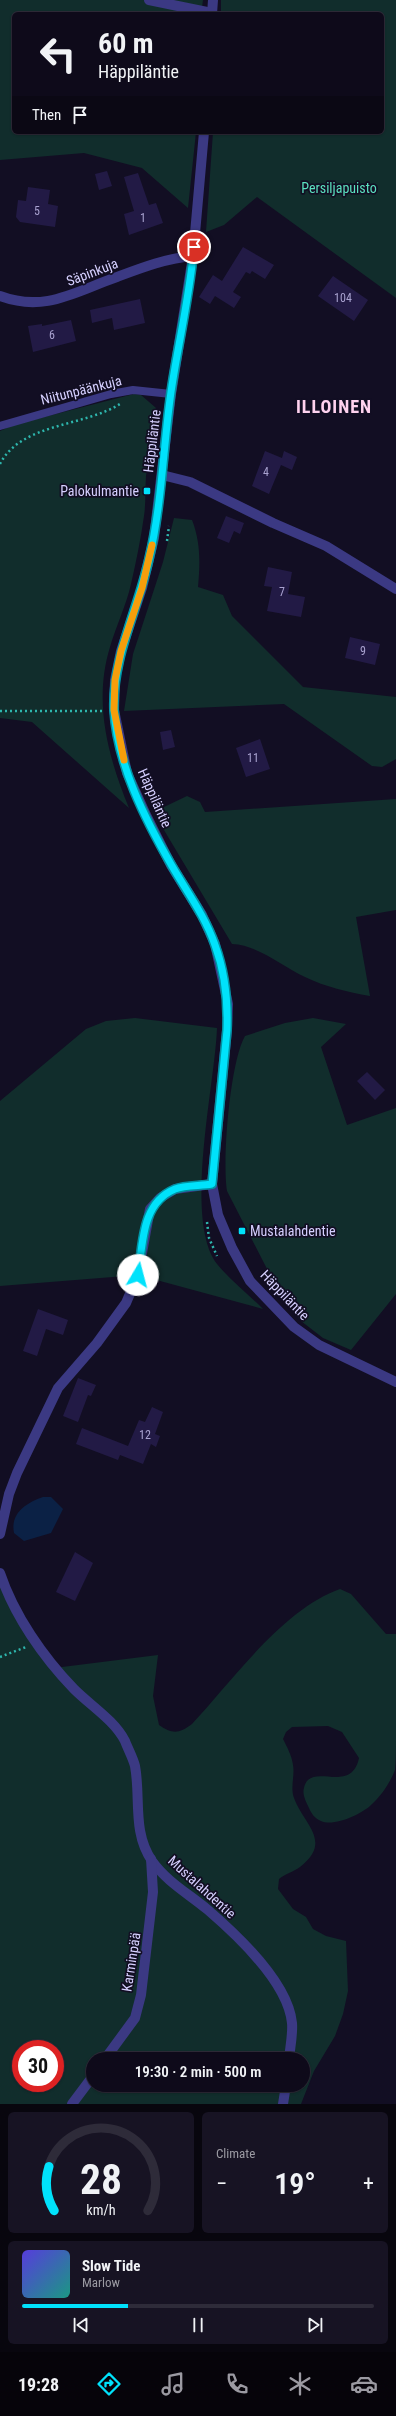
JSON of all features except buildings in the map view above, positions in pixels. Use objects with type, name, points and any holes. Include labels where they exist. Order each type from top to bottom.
[{"type":"street","points":[[149,0],[203,12]]},
{"type":"street","points":[[212,12],[213,0]]},
{"type":"street","name":"Häppiläntie","points":[[204,134],[193,256],[171,394],[162,475],[149,559],[132,620],[121,651],[115,680],[114,710],[127,773],[171,865],[202,914],[215,944],[223,973],[228,1004],[227,1030],[212,1184],[218,1214],[232,1248],[250,1281],[294,1327],[319,1345],[396,1382]]},
{"type":"street","name":"Säpinkuja","points":[[0,296],[22,303],[61,299],[117,276],[166,260],[193,256]]},
{"type":"street","points":[[162,475],[190,482],[267,520],[326,546],[396,589]]},
{"type":"street","points":[[0,1534],[9,1494],[17,1473],[58,1388],[97,1343],[126,1303],[138,1275],[150,1209],[160,1198],[175,1189],[212,1184]]},
{"type":"street","name":"Mustalahdentie","points":[[0,1573],[5,1587],[22,1620],[54,1668],[112,1723],[124,1740],[135,1766],[140,1835],[151,1859],[178,1889],[208,1910],[247,1948],[278,1987],[289,2008],[292,2024],[290,2052]]},
{"type":"street","name":"Karminpää","points":[[110,2052],[135,2018],[141,1995],[153,1892],[151,1859]]},
{"type":"street","points":[[72,2104],[86,2085]]},
{"type":"street","points":[[283,2104],[285,2092]]},
{"type":"lane","name":"Niitunpäänkuja","points":[[0,426],[133,390],[171,394]]},
{"type":"path","points":[[0,464],[15,444],[31,435],[88,418],[121,403]]},
{"type":"path","points":[[0,711],[114,710]]},
{"type":"path","points":[[0,1657],[21,1650],[36,1640]]},
{"type":"green space","points":[[0,0],[203,0],[201,12],[12,12],[12,134],[196,134],[188,208],[142,168],[84,153],[0,160]]},
{"type":"green space","name":"Persiljapuisto","points":[[221,0],[396,0],[396,298],[257,197],[224,225],[206,232],[213,134],[384,134],[384,12],[221,12]]},
{"type":"green space","points":[[134,394],[141,395],[156,408],[146,476],[145,511],[138,550],[129,592],[110,647],[105,668],[103,688],[103,709],[109,749],[121,789],[129,808],[32,722],[0,718],[0,431],[13,425]]},
{"type":"green space","points":[[174,518],[192,520],[197,537],[199,554],[198,587],[223,595],[232,616],[303,687],[396,697],[396,759],[382,767],[372,766],[284,704],[124,711],[133,654],[163,562]]},
{"type":"green space","points":[[187,796],[200,802],[205,812],[396,799],[396,910],[356,917],[370,996],[321,984],[305,977],[260,952],[242,945],[232,944],[158,820],[164,807]]},
{"type":"green space","points":[[135,1018],[217,1028],[204,1150],[202,1216],[207,1243],[217,1264],[263,1309],[138,1275],[0,1286],[0,1101],[86,1029],[106,1021]]},
{"type":"green space","points":[[313,1018],[346,1024],[321,1047],[347,1125],[396,1108],[396,1294],[351,1350],[323,1338],[301,1321],[283,1300],[227,1191],[226,1157],[228,1112],[235,1067],[245,1036],[285,1023]]},
{"type":"green space","points":[[0,1573],[54,1668],[158,1655],[153,1696],[159,1725],[176,1732],[183,1730],[192,1724],[241,1668],[298,1612],[319,1599],[340,1589],[351,1594],[386,1634],[396,1634],[395,1770],[385,1789],[367,1809],[348,1819],[327,1822],[319,1820],[315,1817],[311,1812],[304,1795],[304,1788],[308,1780],[314,1777],[322,1776],[340,1777],[348,1775],[355,1769],[359,1758],[342,1732],[328,1726],[292,1727],[286,1732],[283,1739],[292,1762],[292,1790],[294,1798],[298,1808],[313,1833],[315,1841],[314,1849],[310,1858],[300,1867],[279,1879],[278,1889],[293,1909],[306,1917],[313,1929],[326,1936],[346,1941],[348,1991],[343,2014],[335,2036],[314,2071],[310,2081],[310,2052],[86,2052],[86,2092],[306,2092],[301,2104],[0,2104]]},
{"type":"water","points":[[43,1497],[51,1497],[63,1509],[51,1533],[24,1541],[14,1533],[14,1520],[17,1514],[25,1506]]},
{"type":"slow traffic","points":[[124,760],[114,710],[115,680],[121,651],[142,588],[152,545]]},
{"type":"place","name":"Palokulmantie","points":[[147,491]]},
{"type":"place","name":"Mustalahdentie","points":[[242,1231]]},
{"type":"district","name":"ILLOINEN","points":[[334,407]]},
{"type":"route","points":[[138,1275],[144,1232],[150,1209],[160,1198],[175,1189],[212,1184],[213,1157],[227,1030],[228,1004],[223,973],[215,944],[202,914],[171,865],[127,773],[114,710],[115,680],[121,651],[142,588],[154,538],[171,394],[194,247]]}]
